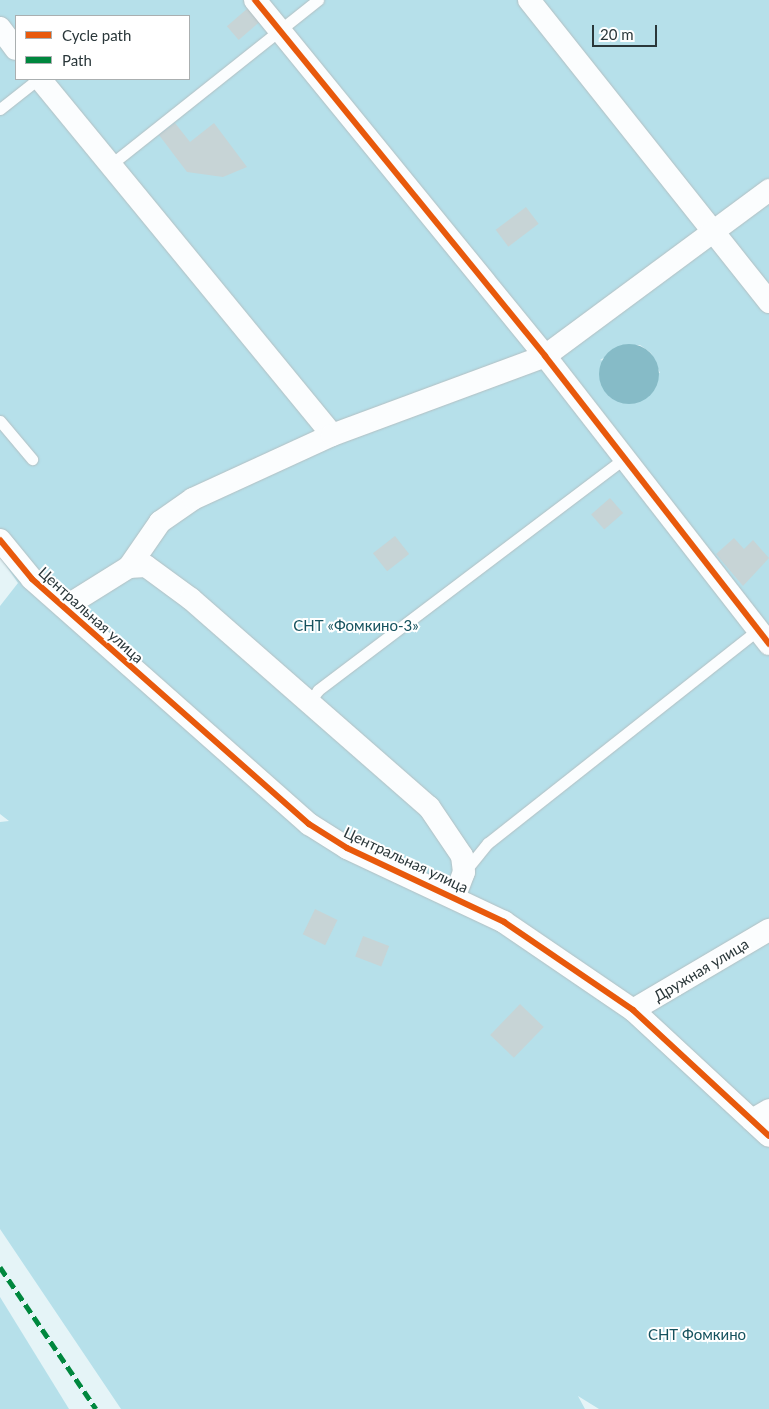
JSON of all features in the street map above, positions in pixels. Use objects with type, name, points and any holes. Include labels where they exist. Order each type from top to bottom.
[{"type":"street","points":[[256,0],[545,356],[622,460],[763,637]]},
{"type":"street","points":[[529,0],[769,302]]},
{"type":"street","points":[[0,28],[15,48]]},
{"type":"street","points":[[40,80],[332,435]]},
{"type":"street","points":[[65,607],[129,567],[160,522],[193,499],[332,435],[545,356],[715,234],[769,190]]},
{"type":"street","name":"Центральная улица","points":[[0,540],[32,579],[309,824],[346,848],[455,896],[504,922],[634,1010],[760,1115],[769,1136]]},
{"type":"street","points":[[129,567],[146,566],[191,599],[308,704],[430,807],[450,832],[464,872],[455,896]]},
{"type":"street","name":"Дружная улица","points":[[634,1010],[769,930]]},
{"type":"lane","points":[[109,166],[318,0]]},
{"type":"lane","points":[[0,109],[38,80]]},
{"type":"lane","points":[[0,421],[32,459]]},
{"type":"lane","points":[[308,704],[318,690],[622,460]]},
{"type":"lane","points":[[464,872],[488,843],[763,637]]},
{"type":"green space","name":"СНТ «Фомкино-3»","points":[[0,0],[769,0],[769,1409],[599,1409],[578,1396],[585,1409],[121,1409],[0,1229],[0,822],[9,821],[0,814],[0,606],[18,583],[0,557]],"holes":[[[640,345],[651,353],[660,373],[600,360],[625,346]]]},
{"type":"green space","points":[[0,1297],[69,1409],[0,1409]]},
{"type":"shaded area","points":[[629,344],[645,349],[650,353],[654,358],[659,374],[654,390],[650,395],[645,399],[629,404],[613,399],[608,395],[604,390],[599,374],[604,358],[608,353],[613,349]]},
{"type":"building","points":[[248,8],[260,22],[239,40],[227,26]]},
{"type":"building","points":[[175,123],[190,142],[214,123],[247,167],[223,177],[187,172],[159,135]]},
{"type":"building","points":[[526,207],[539,224],[508,247],[496,230]]},
{"type":"building","points":[[610,498],[623,513],[604,529],[591,514]]},
{"type":"building","points":[[395,536],[409,554],[387,571],[373,553]]},
{"type":"building","points":[[734,538],[744,549],[753,540],[769,558],[743,586],[716,554]]},
{"type":"building","points":[[315,909],[337,920],[325,945],[303,934]]},
{"type":"building","points":[[363,936],[389,946],[381,967],[355,957]]},
{"type":"building","points":[[520,1004],[544,1027],[514,1058],[490,1035]]},
{"type":"marked path","points":[[0,1267],[96,1409]]},
{"type":"cycle path","points":[[255,0],[545,356],[769,644]]},
{"type":"cycle path","points":[[0,540],[32,579],[309,824],[347,848],[504,922],[633,1010],[769,1136]]},
{"type":"park label","name":"СНТ Фомкино","points":[[697,1335]]}]
